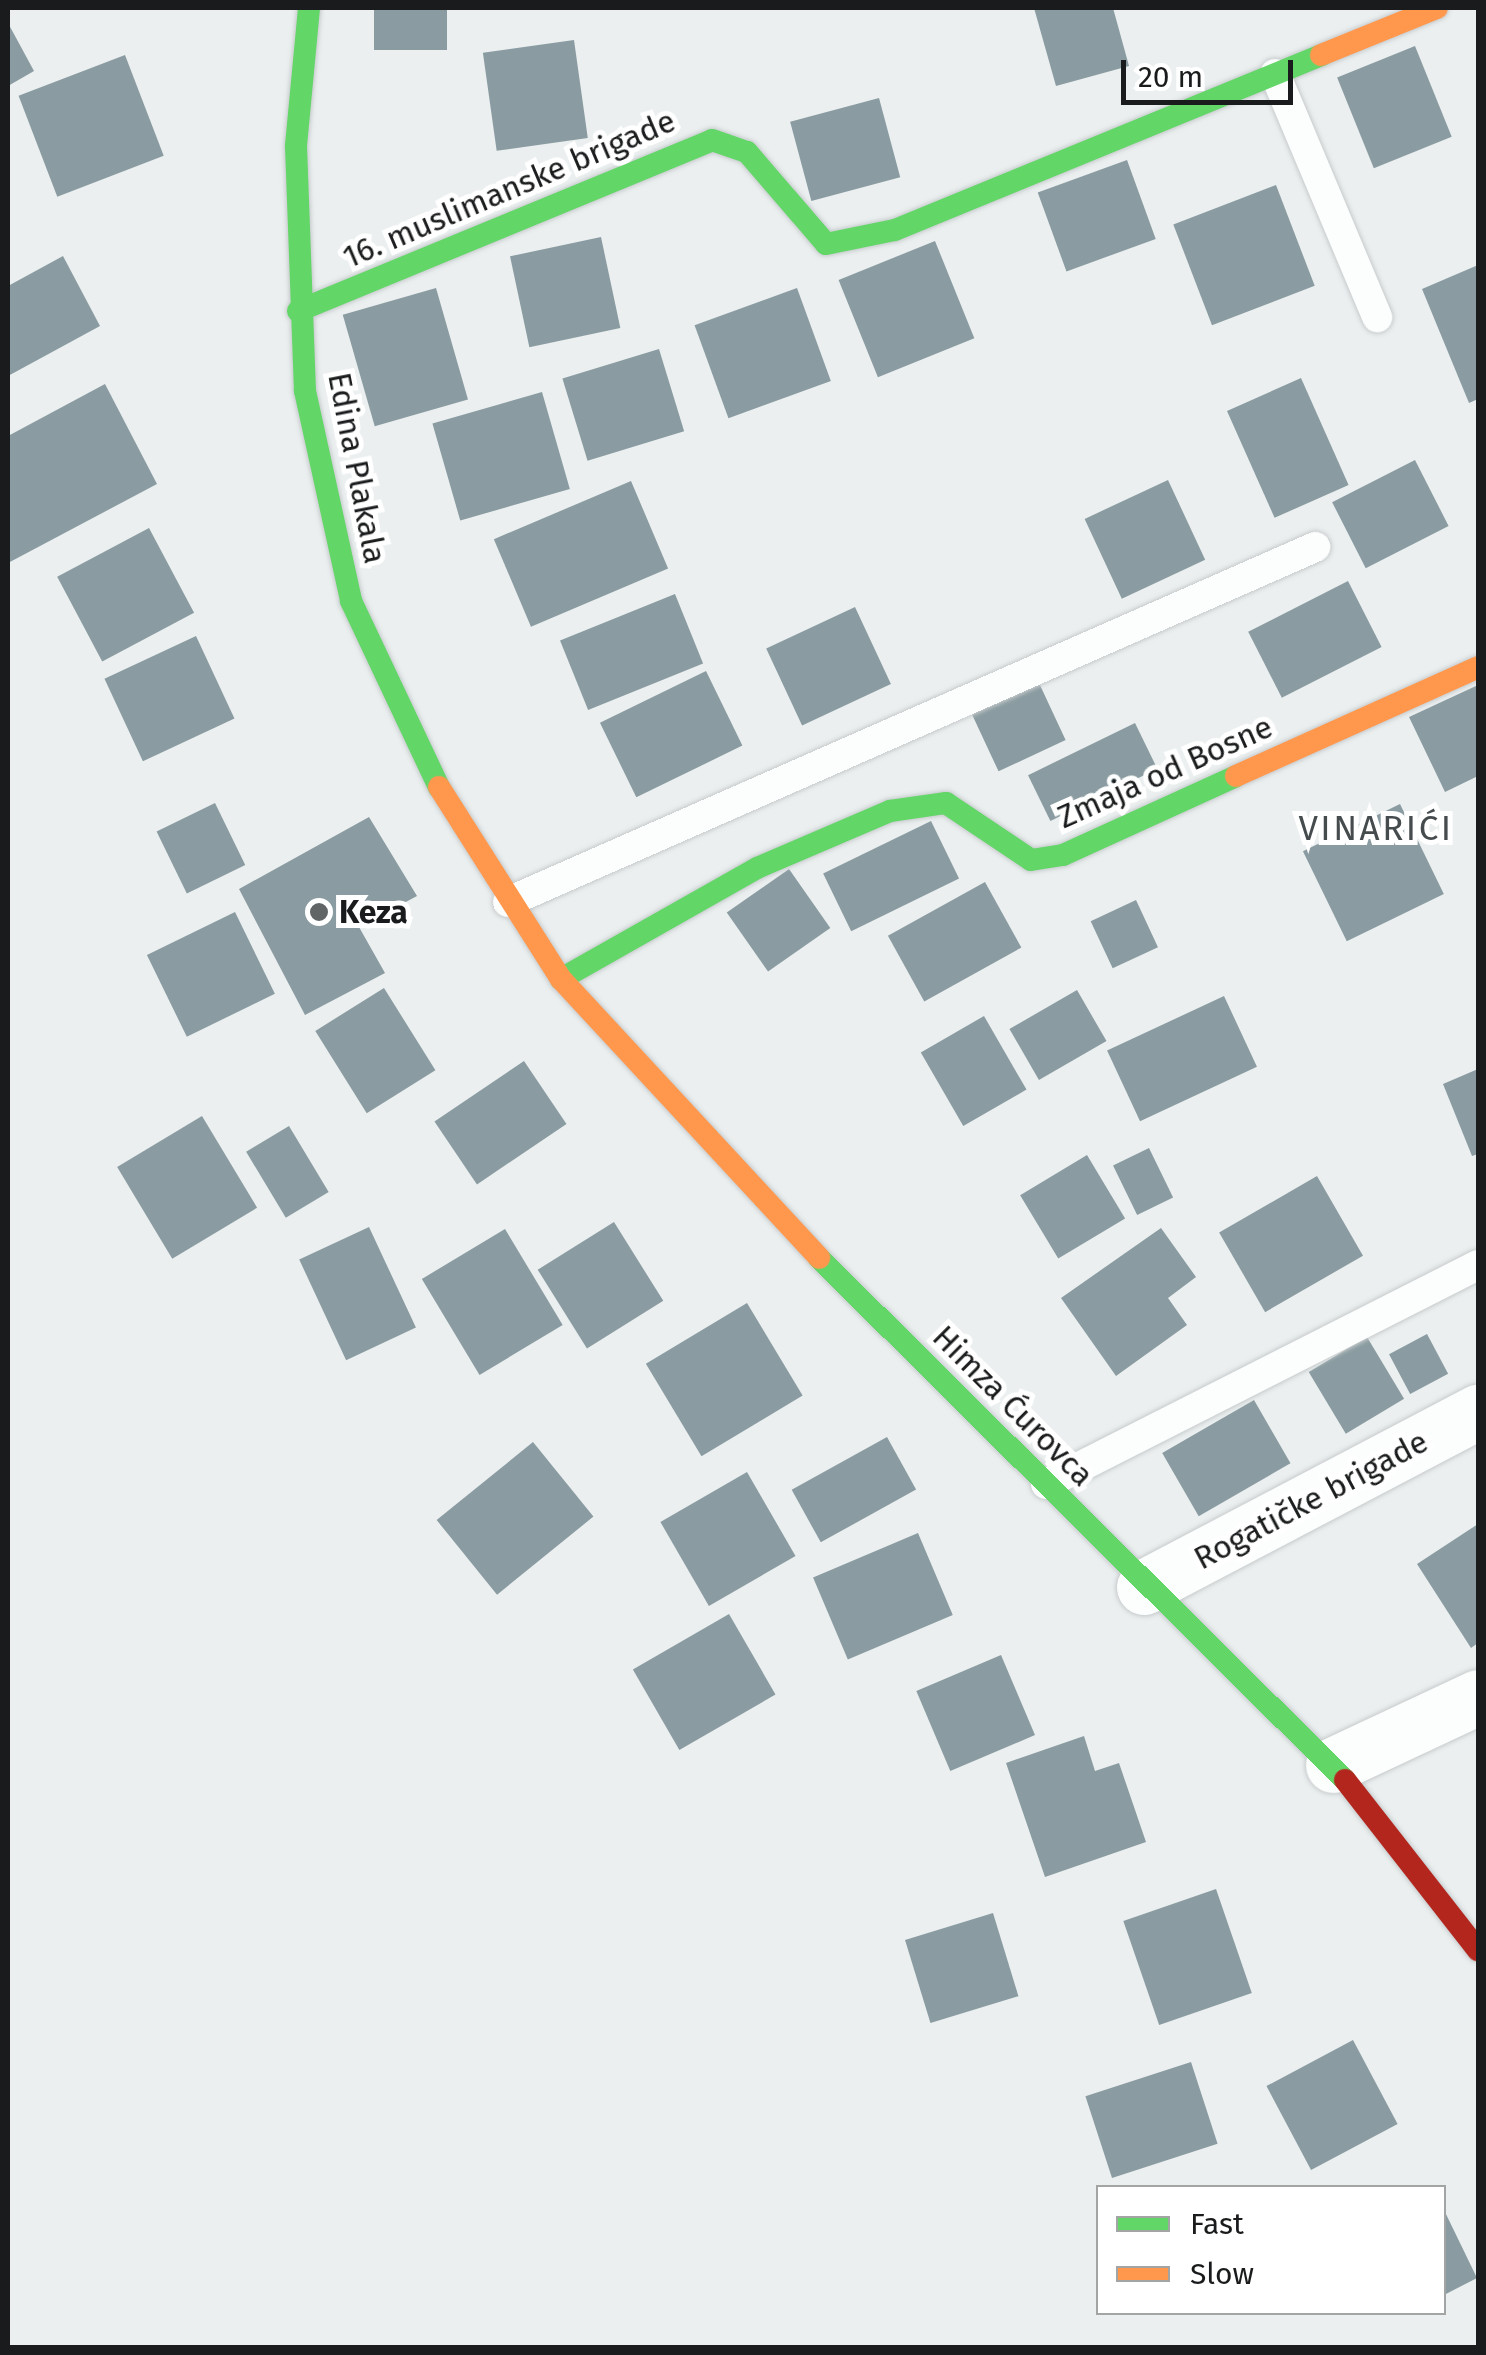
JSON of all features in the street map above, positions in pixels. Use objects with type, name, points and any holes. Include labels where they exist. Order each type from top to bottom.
[{"type":"main road","name":"Edina Plakala","points":[[309,8],[296,146],[298,311],[304,391],[351,601],[455,821],[508,902]]},
{"type":"main road","name":"16. muslimanske brigade","points":[[298,311],[500,234],[623,170],[712,140],[747,152],[826,244],[895,230],[1437,8]]},
{"type":"main road","name":"Zmaja od Bosne","points":[[560,979],[757,868],[890,811],[946,804],[1030,860],[1063,855],[1478,667]]},
{"type":"main road","name":"Himza Ćurovca","points":[[508,902],[560,979],[818,1257],[1144,1587],[1333,1766],[1478,1950]]},
{"type":"street","name":"Rogatičke brigade","points":[[1144,1587],[1478,1412]]},
{"type":"street","points":[[1333,1766],[1478,1698]]},
{"type":"lane","points":[[1275,74],[1377,316]]},
{"type":"lane","points":[[508,902],[1315,548]]},
{"type":"lane","points":[[1046,1484],[1478,1265]]},
{"type":"building","points":[[374,8],[447,8],[447,50],[374,50]]},
{"type":"building","points":[[1034,8],[1113,8],[1129,66],[1056,86]]},
{"type":"building","points":[[8,23],[34,71],[8,86]]},
{"type":"building","points":[[574,40],[588,138],[497,151],[483,53]]},
{"type":"building","points":[[1415,46],[1452,137],[1374,168],[1337,77]]},
{"type":"building","points":[[125,55],[164,156],[57,197],[19,96]]},
{"type":"building","points":[[879,98],[900,177],[811,201],[790,122]]},
{"type":"building","points":[[1127,160],[1156,239],[1066,271],[1038,192]]},
{"type":"building","points":[[1276,185],[1315,286],[1212,325],[1173,224]]},
{"type":"building","points":[[601,237],[620,328],[529,347],[510,256]]},
{"type":"building","points":[[935,241],[974,338],[878,377],[839,280]]},
{"type":"building","points":[[63,256],[100,326],[8,376],[8,286]]},
{"type":"building","points":[[1478,265],[1478,399],[1469,403],[1422,289]]},
{"type":"building","points":[[436,288],[468,400],[375,426],[343,315]]},
{"type":"building","points":[[797,288],[831,381],[728,418],[695,325]]},
{"type":"building","points":[[659,349],[684,431],[588,461],[562,379]]},
{"type":"building","points":[[1301,378],[1349,485],[1275,518],[1227,411]]},
{"type":"building","points":[[105,384],[157,484],[8,563],[8,436]]},
{"type":"building","points":[[542,392],[570,489],[460,521],[432,423]]},
{"type":"building","points":[[1415,460],[1449,526],[1366,568],[1332,502]]},
{"type":"building","points":[[1168,480],[1205,560],[1122,599],[1085,519]]},
{"type":"building","points":[[631,481],[668,568],[531,627],[494,539]]},
{"type":"building","points":[[149,528],[194,613],[102,662],[57,577]]},
{"type":"building","points":[[1348,581],[1382,647],[1282,698],[1248,632]]},
{"type":"building","points":[[675,594],[703,664],[588,710],[560,640]]},
{"type":"building","points":[[855,607],[891,684],[802,725],[766,648]]},
{"type":"building","points":[[196,636],[234,718],[143,761],[104,679]]},
{"type":"building","points":[[706,671],[742,746],[636,797],[600,723]]},
{"type":"building","points":[[1039,683],[1066,740],[999,771],[972,714]]},
{"type":"building","points":[[1478,685],[1478,776],[1445,792],[1409,717]]},
{"type":"building","points":[[1135,723],[1157,769],[1050,821],[1028,775]]},
{"type":"building","points":[[215,803],[245,865],[187,894],[157,831]]},
{"type":"building","points":[[1400,804],[1444,894],[1347,941],[1303,851]]},
{"type":"building","name":"Keza","points":[[369,817],[417,896],[359,927],[385,973],[305,1015],[239,889]]},
{"type":"building","points":[[931,821],[959,879],[851,931],[823,874]]},
{"type":"building","points":[[789,869],[830,928],[768,972],[727,913]]},
{"type":"building","points":[[985,882],[1021,948],[924,1001],[888,936]]},
{"type":"building","points":[[1136,900],[1158,947],[1113,968],[1091,921]]},
{"type":"building","points":[[235,912],[275,994],[187,1037],[147,955]]},
{"type":"building","points":[[384,988],[435,1070],[367,1113],[315,1031]]},
{"type":"building","points":[[1077,990],[1106,1041],[1039,1080],[1009,1029]]},
{"type":"building","points":[[1224,996],[1257,1067],[1140,1121],[1107,1051]]},
{"type":"building","points":[[984,1016],[1026,1090],[963,1126],[921,1052]]},
{"type":"building","points":[[524,1061],[566,1124],[477,1184],[434,1121]]},
{"type":"building","points":[[1478,1069],[1478,1154],[1472,1156],[1443,1084]]},
{"type":"building","points":[[202,1116],[257,1208],[172,1259],[117,1167]]},
{"type":"building","points":[[289,1126],[329,1192],[286,1218],[246,1152]]},
{"type":"building","points":[[1149,1148],[1173,1197],[1137,1215],[1113,1166]]},
{"type":"building","points":[[1087,1155],[1125,1218],[1058,1259],[1020,1195]]},
{"type":"building","points":[[1317,1176],[1363,1256],[1265,1312],[1219,1232]]},
{"type":"building","points":[[614,1222],[663,1301],[587,1349],[538,1270]]},
{"type":"building","points":[[369,1227],[416,1328],[346,1360],[299,1260]]},
{"type":"building","points":[[1161,1228],[1196,1277],[1168,1298],[1187,1325],[1116,1376],[1061,1298]]},
{"type":"building","points":[[505,1229],[563,1325],[480,1375],[422,1279]]},
{"type":"building","points":[[747,1303],[803,1396],[701,1456],[646,1364]]},
{"type":"building","points":[[1427,1334],[1448,1374],[1410,1394],[1389,1354]]},
{"type":"building","points":[[1367,1337],[1404,1399],[1346,1434],[1309,1372]]},
{"type":"building","points":[[1254,1400],[1290,1463],[1199,1516],[1162,1453]]},
{"type":"building","points":[[887,1437],[916,1489],[821,1542],[792,1490]]},
{"type":"building","points":[[533,1442],[593,1517],[497,1595],[437,1520]]},
{"type":"building","points":[[747,1472],[796,1556],[709,1606],[660,1522]]},
{"type":"building","points":[[1478,1524],[1478,1643],[1471,1648],[1417,1564]]},
{"type":"building","points":[[918,1533],[953,1615],[848,1659],[813,1578]]},
{"type":"building","points":[[729,1614],[776,1695],[679,1750],[633,1670]]},
{"type":"building","points":[[1001,1655],[1035,1735],[950,1771],[916,1691]]},
{"type":"building","points":[[1084,1736],[1095,1771],[1119,1763],[1146,1842],[1045,1877],[1006,1763]]},
{"type":"building","points":[[1216,1889],[1252,1993],[1159,2025],[1123,1921]]},
{"type":"building","points":[[993,1913],[1018,1996],[930,2023],[905,1940]]},
{"type":"building","points":[[1353,2040],[1398,2124],[1311,2170],[1266,2086]]},
{"type":"building","points":[[1191,2062],[1218,2144],[1112,2178],[1085,2096]]},
{"type":"building","points":[[1446,2214],[1477,2278],[1446,2294]]},
{"type":"traffic: fast","points":[[309,8],[296,146],[305,391],[351,601],[439,787]]},
{"type":"traffic: fast","points":[[298,311],[712,140],[747,152],[826,244],[895,230],[1321,55]]},
{"type":"traffic: fast","points":[[561,979],[757,868],[890,811],[946,803],[1031,860],[1063,855],[1236,776]]},
{"type":"traffic: fast","points":[[819,1258],[1345,1780]]},
{"type":"traffic: slow","points":[[1321,55],[1437,8]]},
{"type":"traffic: slow","points":[[1236,776],[1478,667]]},
{"type":"traffic: slow","points":[[439,787],[561,979],[819,1258]]},
{"type":"traffic: jam","points":[[1345,1780],[1478,1950]]},
{"type":"place","name":"Keza","points":[[319,912]]},
{"type":"district","name":"VINARIĆI","points":[[1376,828]]}]
